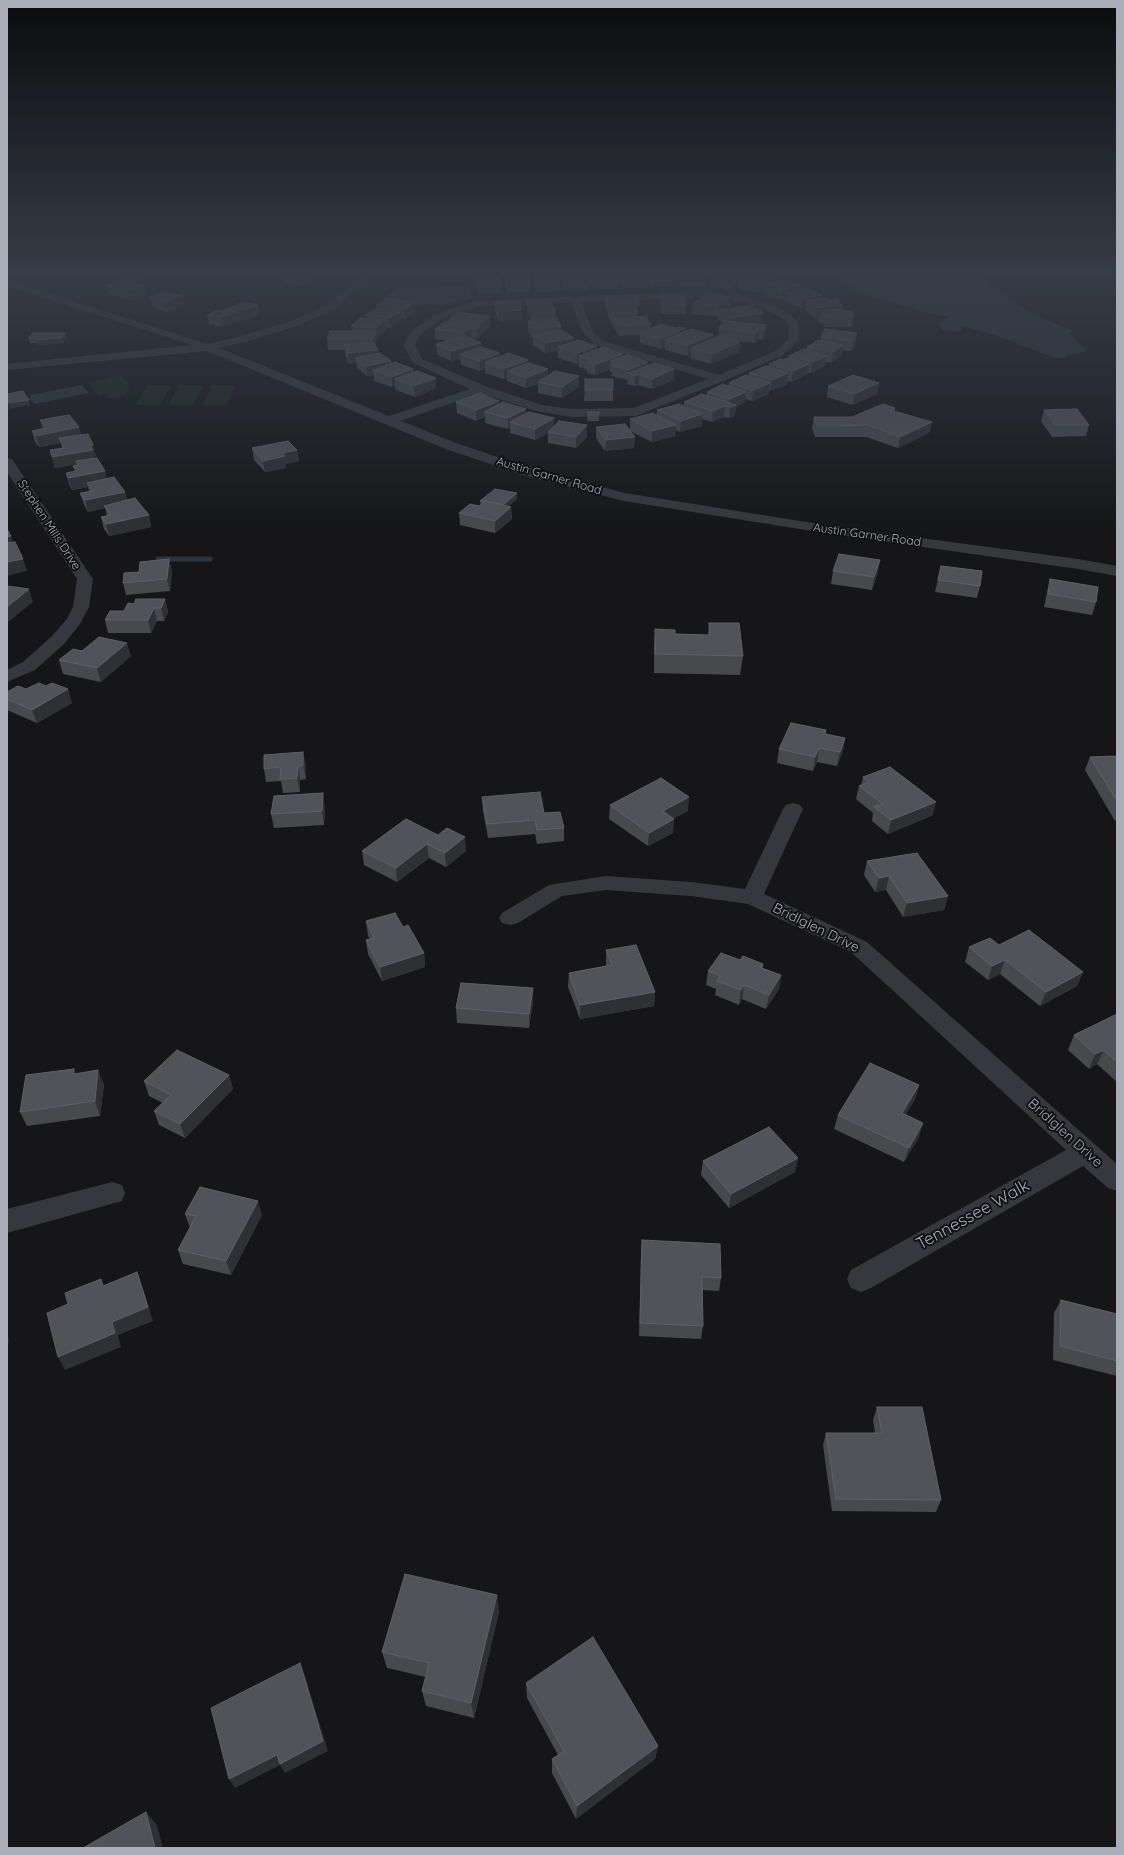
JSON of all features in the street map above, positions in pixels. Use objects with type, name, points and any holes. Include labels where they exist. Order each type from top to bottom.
[{"type":"street","points":[[7,367],[58,363]]},
{"type":"street","name":"Austin Garner Road","points":[[244,363],[390,420],[451,446],[521,470],[624,497],[825,529],[1078,564],[1117,571]]},
{"type":"street","points":[[421,363],[481,389],[540,408],[566,412],[573,421],[587,424],[605,423],[629,412],[636,412],[757,363]]},
{"type":"street","points":[[664,363],[719,379]]},
{"type":"street","points":[[390,420],[481,389]]},
{"type":"street","name":"Stephen Mills Drive","points":[[7,462],[53,529],[85,580],[81,607],[74,621],[58,640],[29,666],[7,677]]},
{"type":"street","points":[[752,897],[793,809]]},
{"type":"street","name":"Bridlglen Drive","points":[[510,918],[558,890],[606,883],[691,889],[752,897],[859,947],[1117,1180]]},
{"type":"street","name":"Tennessee Walk","points":[[860,1279],[1085,1152]]},
{"type":"street","points":[[7,1221],[112,1193]]},
{"type":"shaded area","points":[[121,376],[129,384],[127,394],[119,398],[112,399],[107,398],[105,395],[99,396],[87,382]]},
{"type":"shaded area","points":[[82,385],[89,393],[36,404],[29,399],[31,398],[29,395]]},
{"type":"shaded area","points":[[148,385],[172,385],[160,405],[135,405]]},
{"type":"shaded area","points":[[180,385],[204,385],[193,405],[168,405]]},
{"type":"shaded area","points":[[212,385],[236,385],[226,405],[202,405]]},
{"type":"building","points":[[361,363],[383,363],[366,366]]},
{"type":"building","points":[[393,363],[413,369],[392,377],[373,370]]},
{"type":"building","points":[[487,363],[521,363],[504,369]]},
{"type":"building","points":[[529,363],[548,369],[526,378],[507,371]]},
{"type":"building","points":[[589,363],[601,363],[595,365]]},
{"type":"building","points":[[615,363],[647,363],[628,370],[612,365],[617,363]]},
{"type":"building","points":[[654,363],[674,369],[652,379],[639,374],[635,376],[628,373]]},
{"type":"building","points":[[772,363],[804,363],[809,364],[793,371],[769,364]]},
{"type":"building","points":[[766,366],[788,373],[772,380],[749,373]]},
{"type":"building","points":[[417,371],[436,378],[414,386],[395,379]]},
{"type":"building","points":[[555,371],[579,376],[562,387],[538,382]]},
{"type":"building","points":[[746,375],[770,383],[753,390],[729,383]]},
{"type":"building","points":[[853,375],[879,383],[854,394],[828,386]]},
{"type":"building","points":[[585,379],[613,379],[613,390],[585,390]]},
{"type":"building","points":[[723,384],[746,392],[730,399],[707,392]]},
{"type":"building","points":[[23,391],[29,400],[7,402],[7,394]]},
{"type":"building","points":[[480,393],[499,401],[476,410],[456,402]]},
{"type":"building","points":[[702,394],[736,405],[730,407],[725,406],[713,411],[684,402]]},
{"type":"building","points":[[503,402],[526,409],[508,418],[484,412]]},
{"type":"building","points":[[679,404],[702,414],[681,421],[657,410]]},
{"type":"building","points":[[883,404],[895,408],[890,410],[932,422],[900,437],[868,425],[817,426],[814,417],[852,417]]},
{"type":"building","points":[[1077,409],[1089,425],[1055,425],[1044,410]]},
{"type":"building","points":[[529,412],[554,418],[535,429],[510,422]]},
{"type":"building","points":[[588,412],[599,412],[599,415],[588,415]]},
{"type":"building","points":[[653,413],[676,425],[652,431],[630,419]]},
{"type":"building","points":[[69,415],[79,427],[36,436],[32,431],[46,428],[40,420]]},
{"type":"building","points":[[559,421],[587,425],[576,437],[548,432]]},
{"type":"building","points":[[625,424],[635,437],[606,440],[596,427]]},
{"type":"building","points":[[88,434],[93,445],[90,445],[93,450],[52,457],[50,450],[64,448],[59,438]]},
{"type":"building","points":[[288,441],[297,450],[282,453],[285,456],[263,461],[252,448]]},
{"type":"building","points":[[97,458],[105,471],[68,478],[66,473],[76,471],[73,466],[78,465],[76,461]]},
{"type":"building","points":[[114,477],[125,492],[85,500],[80,493],[93,491],[87,483]]},
{"type":"building","points":[[495,489],[517,493],[503,505],[480,501]]},
{"type":"building","points":[[135,498],[149,515],[106,524],[101,517],[111,515],[104,506]]},
{"type":"building","points":[[485,501],[511,507],[495,521],[459,513],[470,504],[479,506]]},
{"type":"building","points":[[7,529],[11,536],[7,537]]},
{"type":"building","points":[[15,542],[23,559],[7,562],[7,543]]},
{"type":"building","points":[[839,554],[880,560],[874,577],[833,571]]},
{"type":"building","points":[[169,559],[167,579],[123,583],[124,573],[139,572],[140,562]]},
{"type":"building","points":[[941,566],[982,571],[980,586],[938,580]]},
{"type":"building","points":[[1050,579],[1098,587],[1096,602],[1048,594]]},
{"type":"building","points":[[7,586],[29,589],[7,607]]},
{"type":"building","points":[[136,599],[165,599],[161,608],[154,608],[148,620],[105,620],[110,611],[124,611],[128,603],[134,604]]},
{"type":"building","points":[[709,623],[739,623],[743,656],[655,654],[655,629],[675,630],[675,634],[710,635]]},
{"type":"building","points":[[99,637],[127,643],[97,668],[59,660],[73,649],[82,651]]},
{"type":"building","points":[[39,683],[46,686],[52,683],[68,689],[32,710],[7,699],[7,692],[18,686],[26,689]]},
{"type":"building","points":[[791,723],[826,730],[825,734],[845,738],[840,752],[819,748],[815,757],[779,749]]},
{"type":"building","points":[[303,752],[303,766],[298,766],[297,778],[280,779],[281,767],[264,769],[264,755]]},
{"type":"building","points":[[1117,756],[1117,801],[1090,757]]},
{"type":"building","points":[[890,767],[936,802],[891,820],[874,807],[883,804],[859,786],[869,782],[863,777]]},
{"type":"building","points":[[661,778],[689,797],[663,811],[674,819],[649,833],[610,805]]},
{"type":"building","points":[[540,792],[544,813],[560,812],[564,828],[537,830],[535,820],[487,824],[482,797]]},
{"type":"building","points":[[323,793],[322,811],[271,814],[274,796]]},
{"type":"building","points":[[406,819],[438,835],[447,828],[465,837],[445,853],[427,844],[396,868],[362,851]]},
{"type":"building","points":[[917,853],[948,896],[907,903],[889,876],[879,878],[867,861]]},
{"type":"building","points":[[395,913],[403,927],[408,925],[424,953],[380,967],[366,940],[374,938],[366,921]]},
{"type":"building","points":[[1029,930],[1083,972],[1046,992],[1005,960],[992,966],[969,947],[990,938],[999,945]]},
{"type":"building","points":[[636,945],[655,992],[580,1005],[569,973],[612,965],[606,950]]},
{"type":"building","points":[[721,953],[740,960],[743,956],[763,964],[761,968],[781,975],[769,995],[744,985],[741,990],[717,981],[720,976],[708,971]]},
{"type":"building","points":[[461,983],[533,988],[529,1014],[456,1008]]},
{"type":"building","points":[[1117,1014],[1117,1062],[1104,1050],[1095,1054],[1074,1035]]},
{"type":"building","points":[[177,1050],[229,1075],[180,1124],[154,1111],[171,1095],[144,1081]]},
{"type":"building","points":[[870,1063],[919,1085],[902,1113],[923,1123],[909,1148],[838,1115]]},
{"type":"building","points":[[74,1069],[74,1074],[98,1070],[95,1101],[20,1112],[26,1075]]},
{"type":"building","points":[[769,1127],[798,1158],[731,1194],[703,1161]]},
{"type":"building","points":[[200,1187],[258,1201],[226,1261],[178,1250],[196,1216],[185,1214]]},
{"type":"building","points":[[642,1240],[720,1244],[721,1278],[702,1277],[703,1326],[640,1323]]},
{"type":"building","points":[[137,1272],[148,1307],[112,1322],[115,1333],[58,1357],[47,1313],[68,1304],[65,1293],[101,1279],[103,1286]]},
{"type":"building","points":[[1061,1300],[1117,1314],[1117,1361],[1060,1346]]},
{"type":"building","points":[[877,1407],[922,1407],[941,1500],[836,1499],[826,1433],[882,1433]]},
{"type":"building","points":[[405,1574],[497,1595],[471,1703],[422,1691],[429,1663],[382,1652]]},
{"type":"building","points":[[593,1637],[658,1746],[577,1806],[552,1759],[564,1751],[526,1683]]},
{"type":"building","points":[[300,1663],[323,1741],[280,1764],[277,1755],[229,1779],[211,1708]]},
{"type":"building","points":[[146,1812],[155,1848],[83,1848]]},
{"type":"waterway","points":[[158,559],[210,559]]}]
